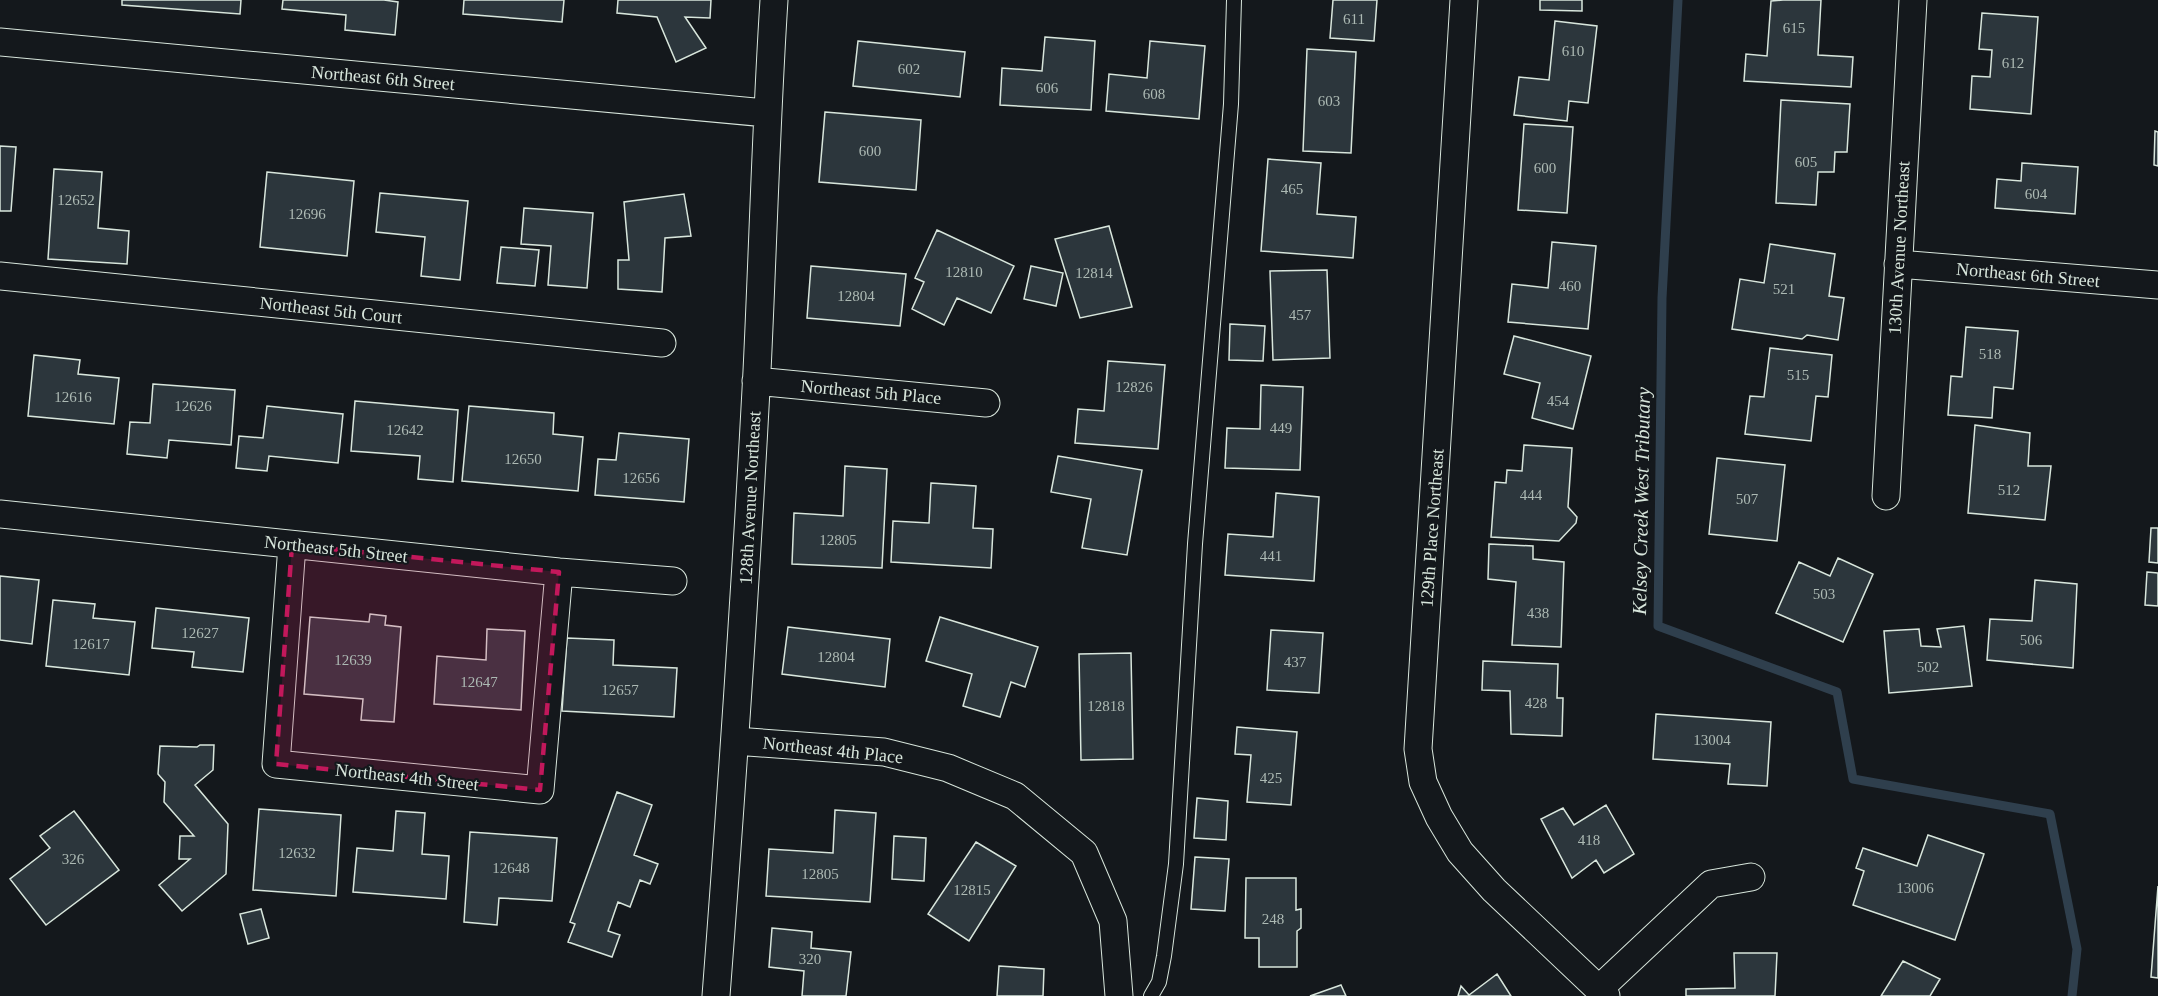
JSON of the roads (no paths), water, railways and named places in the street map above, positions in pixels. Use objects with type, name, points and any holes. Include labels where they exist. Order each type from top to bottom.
[{"type":"street","name":"128th Avenue Northeast","points":[[716,996],[735,741],[756,381],[766,113],[774,0]]},
{"type":"street","name":"129th Place Northeast","points":[[1464,0],[1418,749],[1423,782],[1439,818],[1460,852],[1494,890],[1603,992]]},
{"type":"street","name":"130th Avenue Northeast","points":[[1886,496],[1913,0]]},
{"type":"street","name":"Northeast 6th Street","points":[[0,42],[766,113]]},
{"type":"street","name":"Northeast 6th Street","points":[[1898,264],[2158,285]]},
{"type":"street","name":"Northeast 5th Court","points":[[0,276],[662,343]]},
{"type":"street","name":"Northeast 5th Place","points":[[756,381],[986,403]]},
{"type":"street","name":"Northeast 5th Street","points":[[0,514],[559,572],[673,581]]},
{"type":"street","name":"Northeast 4th Street","points":[[292,545],[276,764],[540,790],[559,572]]},
{"type":"street","name":"Northeast 4th Place","points":[[735,741],[884,752],[948,768],[1015,796],[1084,853],[1113,921],[1119,996]]},
{"type":"street","points":[[1603,992],[1711,884],[1751,877]]},
{"type":"lane","points":[[1151,996],[1159,982],[1164,956],[1176,864],[1195,544],[1231,104],[1234,0]]},
{"type":"waterway","name":"Kelsey Creek West Tributary","points":[[1678,0],[1662,298],[1658,626],[1837,692],[1853,779],[2050,814],[2077,949],[2072,996]]}]
